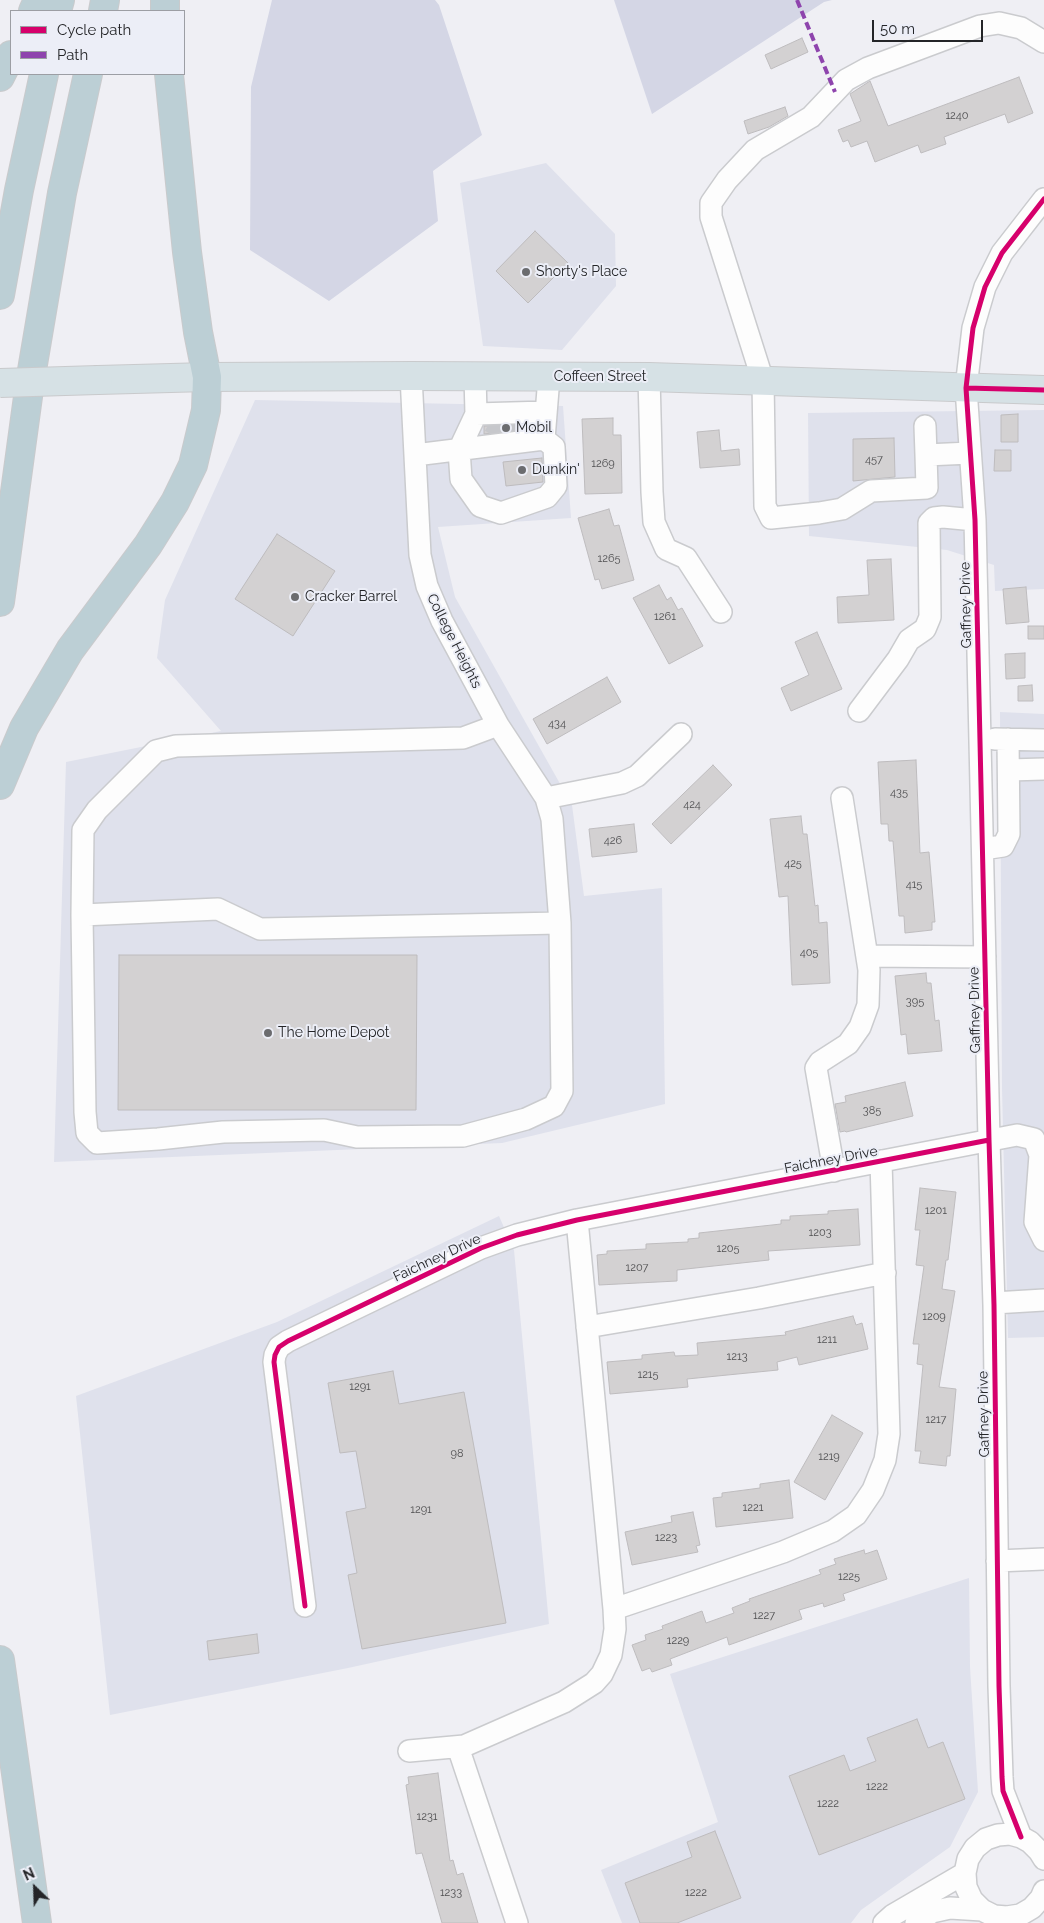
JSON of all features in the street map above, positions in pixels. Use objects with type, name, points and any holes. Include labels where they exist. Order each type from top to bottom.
[{"type":"highway","points":[[0,77],[10,57]]},
{"type":"highway","points":[[0,295],[19,190],[44,75]]},
{"type":"highway","points":[[0,602],[11,511],[35,353],[62,193],[88,75]]},
{"type":"highway","points":[[0,785],[24,728],[70,650],[148,545],[175,502],[193,465],[206,410],[207,377],[198,332],[187,252],[169,75]]},
{"type":"highway","points":[[0,1660],[37,1923]]},
{"type":"main road","name":"Coffeen Street","points":[[0,383],[207,377],[549,376],[649,377],[1044,390]]},
{"type":"street","points":[[925,426],[927,488],[871,491],[842,510],[771,518],[765,506],[763,381],[710,217],[711,203],[727,180],[755,150],[811,117],[846,80],[868,68],[980,26],[999,23],[1021,28],[1044,42]]},
{"type":"street","name":"Gaffney Drive","points":[[964,1873],[968,1860],[976,1848],[986,1839],[996,1818],[1003,1791],[998,1686],[994,1302],[975,520],[966,388],[973,328],[985,287],[1002,253],[1044,199]]},
{"type":"street","name":"College Heights","points":[[411,376],[420,555],[426,586],[442,621],[498,724],[546,798],[552,819],[560,923],[562,1092],[554,1106],[526,1119],[462,1136],[357,1138],[324,1130],[232,1132],[97,1143],[87,1133],[85,1112],[82,915],[83,830],[97,810],[156,751],[176,746],[464,738],[498,724]]},
{"type":"street","points":[[475,376],[476,414],[459,450],[461,479],[480,506],[501,513],[547,497],[556,486],[554,447],[544,438],[508,428],[476,414]]},
{"type":"street","points":[[544,438],[549,376]]},
{"type":"street","points":[[649,377],[654,522],[666,549],[686,558],[721,612]]},
{"type":"street","points":[[415,455],[459,450],[546,412]]},
{"type":"street","points":[[926,455],[970,453]]},
{"type":"street","points":[[859,711],[898,659],[909,640],[925,629],[930,617],[929,523],[934,518],[943,517],[975,520]]},
{"type":"street","points":[[546,798],[622,783],[636,776],[681,734]]},
{"type":"street","points":[[980,739],[1044,740]]},
{"type":"street","points":[[983,849],[1003,846],[1009,834],[1008,739]]},
{"type":"street","points":[[1009,770],[1044,769]]},
{"type":"street","points":[[834,1171],[816,1068],[820,1062],[848,1044],[860,1027],[868,1005],[869,970],[842,798]]},
{"type":"street","points":[[82,915],[218,909],[260,929],[560,923]]},
{"type":"street","points":[[867,956],[986,957]]},
{"type":"street","name":"Faichney Drive","points":[[305,1606],[274,1362],[279,1347],[288,1341],[481,1248],[517,1234],[577,1220],[1016,1135],[1034,1139],[1040,1155],[1035,1222],[1044,1240]]},
{"type":"street","points":[[614,1609],[783,1552],[833,1531],[856,1515],[873,1490],[885,1460],[889,1434],[881,1161]]},
{"type":"street","points":[[409,1751],[458,1747],[564,1702],[594,1683],[602,1674],[611,1655],[615,1629],[614,1609],[577,1220]]},
{"type":"street","points":[[587,1327],[759,1298],[885,1273]]},
{"type":"street","points":[[994,1302],[1044,1300]]},
{"type":"street","points":[[997,1560],[1044,1559]]},
{"type":"street","points":[[458,1747],[518,1923]]},
{"type":"street","name":"Gaffney Drive","points":[[1003,1791],[1044,1859]]},
{"type":"street","points":[[986,1839],[1010,1834],[1032,1839]]},
{"type":"street","points":[[884,1923],[893,1915],[964,1873],[966,1887],[972,1900],[982,1910],[994,1916],[1012,1920],[1032,1908],[1041,1898],[1044,1891]]},
{"type":"street","points":[[916,1923],[932,1912],[950,1908],[982,1910]]},
{"type":"shaded area","points":[[272,0],[435,0],[439,5],[482,135],[433,171],[438,221],[329,301],[250,250],[251,87]]},
{"type":"shaded area","points":[[614,0],[832,0],[824,2],[652,114]]},
{"type":"shaded area","points":[[546,163],[615,234],[616,286],[562,350],[483,346],[460,183]]},
{"type":"shaded area","points":[[255,400],[563,406],[571,518],[438,527],[455,597],[572,805],[584,896],[662,888],[665,1104],[502,1143],[54,1162],[66,762],[221,731],[157,658],[165,600]]},
{"type":"shaded area","points":[[1044,410],[1044,589],[995,591],[994,565],[947,550],[809,536],[808,413]]},
{"type":"shaded area","points":[[1000,712],[1044,714],[1044,1337],[1008,1338],[1002,1088]]},
{"type":"shaded area","points":[[499,1216],[514,1250],[549,1624],[348,1668],[110,1715],[76,1396],[277,1322]]},
{"type":"shaded area","points":[[969,1578],[970,1667],[978,1792],[950,1847],[861,1910],[851,1923],[622,1923],[601,1870],[718,1822],[670,1674]]},
{"type":"building","points":[[802,38],[808,52],[771,69],[765,55]]},
{"type":"building","points":[[1019,77],[1033,113],[1008,123],[1005,114],[944,137],[946,144],[921,153],[918,145],[875,162],[867,141],[851,147],[848,140],[843,142],[838,130],[861,121],[850,94],[870,81],[888,126]]},
{"type":"building","points":[[785,107],[788,116],[769,127],[748,134],[744,121]]},
{"type":"building","points":[[535,231],[568,263],[528,303],[496,271]]},
{"type":"building","points":[[1018,414],[1018,442],[1001,442],[1001,415]]},
{"type":"building","points":[[613,418],[613,435],[621,435],[622,493],[585,494],[582,419]]},
{"type":"building","points":[[533,425],[532,428],[484,434],[484,426]]},
{"type":"building","points":[[719,430],[721,451],[739,449],[740,465],[700,468],[697,432]]},
{"type":"building","points":[[894,438],[895,477],[853,481],[853,439]]},
{"type":"building","points":[[995,450],[1011,450],[1011,471],[994,471]]},
{"type":"building","points":[[542,458],[543,482],[506,486],[503,462]]},
{"type":"building","points":[[609,509],[614,526],[619,525],[634,580],[602,589],[599,579],[595,580],[578,518]]},
{"type":"building","points":[[277,534],[335,571],[293,636],[235,599]]},
{"type":"building","points":[[891,559],[894,620],[838,623],[837,597],[869,595],[867,560]]},
{"type":"building","points":[[659,585],[667,600],[671,597],[678,610],[682,608],[703,646],[669,664],[633,598]]},
{"type":"building","points":[[1026,587],[1029,622],[1006,624],[1003,589]]},
{"type":"building","points":[[1028,626],[1044,626],[1044,639],[1028,639]]},
{"type":"building","points":[[817,632],[842,689],[791,711],[781,688],[809,675],[795,642]]},
{"type":"building","points":[[1025,653],[1025,678],[1006,679],[1005,654]]},
{"type":"building","points":[[607,677],[621,702],[547,744],[533,719]]},
{"type":"building","points":[[1032,685],[1033,701],[1018,701],[1018,686]]},
{"type":"building","points":[[916,760],[920,853],[929,852],[935,922],[932,922],[932,930],[905,933],[904,916],[899,916],[893,841],[889,841],[888,824],[881,824],[878,762]]},
{"type":"building","points":[[713,765],[732,785],[671,844],[652,824]]},
{"type":"building","points":[[801,816],[803,834],[807,834],[815,906],[818,905],[819,923],[827,922],[830,983],[792,985],[788,896],[779,897],[770,819]]},
{"type":"building","points":[[634,824],[637,852],[592,857],[589,829]]},
{"type":"building","name":"The Home Depot","points":[[119,955],[417,955],[416,1110],[118,1110]]},
{"type":"building","points":[[926,973],[927,983],[931,983],[935,1021],[939,1020],[942,1051],[908,1054],[906,1034],[901,1035],[895,976]]},
{"type":"building","points":[[905,1082],[913,1116],[840,1132],[835,1104],[846,1102],[845,1096]]},
{"type":"building","points":[[920,1188],[956,1192],[948,1260],[946,1260],[942,1289],[955,1291],[939,1387],[956,1389],[950,1456],[947,1456],[946,1466],[919,1463],[921,1451],[915,1451],[923,1365],[917,1364],[919,1344],[913,1344],[924,1266],[916,1265],[920,1230],[915,1230]]},
{"type":"building","points":[[858,1209],[860,1245],[768,1251],[769,1260],[677,1270],[677,1281],[599,1285],[597,1255],[607,1254],[607,1251],[646,1249],[646,1244],[688,1242],[688,1239],[699,1238],[699,1233],[781,1224],[781,1220],[790,1220],[790,1216],[828,1214],[828,1211]]},
{"type":"building","points":[[853,1316],[856,1325],[862,1323],[868,1349],[799,1365],[797,1357],[777,1362],[778,1370],[687,1379],[688,1387],[610,1394],[607,1362],[642,1359],[642,1355],[674,1352],[675,1356],[698,1355],[697,1343],[786,1335],[785,1332]]},
{"type":"building","points":[[393,1371],[399,1404],[464,1392],[506,1623],[362,1649],[348,1575],[357,1573],[346,1512],[366,1508],[356,1451],[340,1453],[328,1383]]},
{"type":"building","points":[[832,1415],[863,1433],[825,1500],[794,1482]]},
{"type":"building","points":[[789,1480],[793,1518],[716,1527],[713,1498],[722,1497],[722,1493],[760,1488],[760,1484]]},
{"type":"building","points":[[693,1512],[700,1545],[696,1546],[698,1552],[632,1565],[625,1532],[672,1522],[671,1516]]},
{"type":"building","points":[[864,1550],[865,1554],[877,1550],[887,1579],[843,1594],[845,1600],[824,1607],[823,1603],[799,1610],[802,1619],[729,1645],[727,1637],[670,1659],[672,1665],[652,1672],[650,1668],[642,1671],[632,1645],[646,1640],[645,1635],[663,1629],[662,1626],[702,1611],[706,1623],[734,1613],[732,1608],[750,1601],[749,1599],[821,1574],[819,1570],[836,1564],[834,1559]]},
{"type":"building","points":[[257,1634],[259,1653],[209,1660],[207,1641]]},
{"type":"building","points":[[917,1719],[928,1748],[943,1742],[965,1799],[819,1855],[789,1776],[844,1755],[850,1771],[876,1761],[867,1738]]},
{"type":"building","points":[[438,1773],[450,1861],[453,1860],[457,1875],[463,1873],[478,1923],[442,1923],[422,1853],[416,1854],[406,1785],[409,1784],[408,1777]]},
{"type":"building","points":[[715,1831],[741,1898],[677,1923],[640,1923],[625,1883],[692,1857],[687,1842]]},
{"type":"tunnel","points":[[513,435],[522,418]]},
{"type":"tunnel","points":[[494,436],[504,419]]},
{"type":"marked path","points":[[797,0],[835,92]]},
{"type":"cycle path","points":[[1021,1837],[1003,1791],[1002,1777],[994,1305],[975,520],[966,388],[973,328],[985,287],[1002,253],[1044,199]]},
{"type":"cycle path","points":[[966,388],[1044,390]]},
{"type":"cycle path","points":[[305,1606],[274,1362],[279,1347],[481,1248],[517,1235],[577,1220],[989,1140]]},
{"type":"place","name":"Shorty's Place","points":[[526,272]]},
{"type":"place","name":"Mobil","points":[[506,428]]},
{"type":"place","name":"Dunkin'","points":[[522,470]]},
{"type":"place","name":"Cracker Barrel","points":[[295,597]]},
{"type":"place","name":"The Home Depot","points":[[268,1033]]}]
